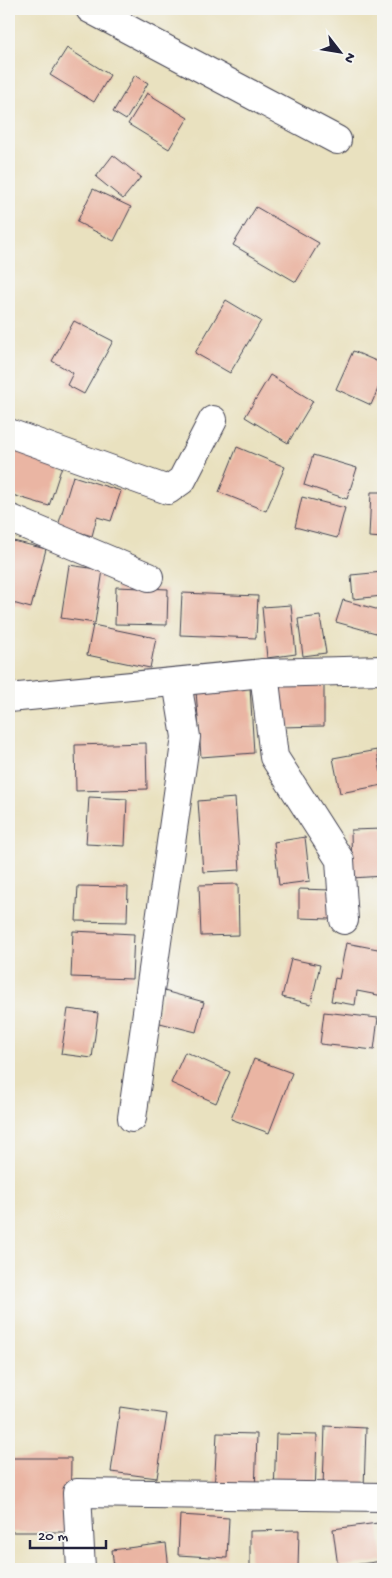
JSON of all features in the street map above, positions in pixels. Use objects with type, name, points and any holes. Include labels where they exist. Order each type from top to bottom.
[{"type":"street","points":[[90,9],[338,140]]},
{"type":"street","points":[[9,433],[168,490],[182,480],[213,420]]},
{"type":"street","points":[[9,518],[150,576]]},
{"type":"street","points":[[9,698],[264,673],[383,670]]},
{"type":"street","points":[[264,673],[274,757],[340,860],[344,920]]},
{"type":"street","points":[[132,1118],[186,736],[177,682]]},
{"type":"street","points":[[81,1569],[77,1493],[383,1497]]},
{"type":"building","points":[[67,48],[110,75],[94,102],[50,75]]},
{"type":"building","points":[[135,75],[148,83],[126,120],[113,112]]},
{"type":"building","points":[[147,93],[188,118],[169,149],[128,124]]},
{"type":"building","points":[[113,155],[141,177],[123,199],[96,177]]},
{"type":"building","points":[[93,189],[131,207],[114,241],[77,222]]},
{"type":"building","points":[[256,207],[319,243],[296,282],[233,245]]},
{"type":"building","points":[[226,300],[261,321],[230,373],[195,353]]},
{"type":"building","points":[[74,321],[113,341],[84,394],[67,385],[73,373],[52,361]]},
{"type":"building","points":[[353,351],[383,364],[383,377],[371,405],[336,389]]},
{"type":"building","points":[[270,375],[313,401],[288,443],[245,417]]},
{"type":"building","points":[[9,447],[63,463],[49,506],[9,494]]},
{"type":"building","points":[[237,447],[285,467],[266,511],[219,492]]},
{"type":"building","points":[[313,455],[357,468],[347,499],[304,485]]},
{"type":"building","points":[[73,476],[121,491],[111,521],[97,517],[92,536],[58,526]]},
{"type":"building","points":[[371,492],[383,492],[383,538],[369,537]]},
{"type":"building","points":[[302,497],[345,508],[337,538],[295,527]]},
{"type":"building","points":[[9,540],[46,549],[31,608],[9,602]]},
{"type":"building","points":[[69,565],[103,570],[95,623],[61,618]]},
{"type":"building","points":[[383,572],[383,596],[353,599],[351,575]]},
{"type":"building","points":[[116,587],[168,589],[167,625],[115,624]]},
{"type":"building","points":[[182,593],[258,596],[256,638],[180,635]]},
{"type":"building","points":[[343,600],[383,611],[383,635],[336,622]]},
{"type":"building","points":[[291,605],[296,654],[267,658],[262,607]]},
{"type":"building","points":[[320,616],[326,653],[303,656],[298,619]]},
{"type":"building","points":[[93,625],[156,638],[150,668],[87,655]]},
{"type":"building","points":[[324,677],[324,726],[281,727],[280,678]]},
{"type":"building","points":[[250,687],[254,753],[201,757],[196,691]]},
{"type":"building","points":[[146,743],[147,789],[76,791],[75,745]]},
{"type":"building","points":[[377,750],[383,785],[340,793],[333,758]]},
{"type":"building","points":[[89,797],[127,799],[125,846],[86,844]]},
{"type":"building","points":[[235,798],[240,870],[203,872],[198,801]]},
{"type":"building","points":[[383,829],[383,876],[352,878],[351,830]]},
{"type":"building","points":[[305,837],[310,881],[279,885],[274,842]]},
{"type":"building","points":[[238,884],[239,935],[201,936],[199,885]]},
{"type":"building","points":[[78,886],[128,887],[127,922],[76,921]]},
{"type":"building","points":[[299,889],[331,890],[330,919],[299,918]]},
{"type":"building","points":[[73,931],[134,934],[132,979],[71,977]]},
{"type":"building","points":[[346,943],[383,950],[383,996],[357,991],[355,1005],[331,1001],[335,978],[339,979]]},
{"type":"building","points":[[291,959],[320,965],[311,1004],[282,997]]},
{"type":"building","points":[[164,991],[204,1002],[196,1032],[156,1022]]},
{"type":"building","points":[[68,1009],[98,1013],[92,1058],[61,1054]]},
{"type":"building","points":[[324,1012],[378,1018],[374,1050],[320,1044]]},
{"type":"building","points":[[185,1052],[230,1072],[216,1103],[171,1083]]},
{"type":"building","points":[[254,1059],[292,1073],[269,1133],[231,1119]]},
{"type":"building","points":[[120,1407],[167,1414],[157,1478],[111,1472]]},
{"type":"building","points":[[325,1426],[366,1428],[364,1488],[323,1487]]},
{"type":"building","points":[[217,1433],[257,1434],[255,1494],[214,1493]]},
{"type":"building","points":[[276,1434],[317,1435],[315,1496],[274,1495]]},
{"type":"building","points":[[9,1458],[71,1458],[70,1532],[9,1532]]},
{"type":"building","points":[[180,1515],[229,1518],[227,1558],[178,1555]]},
{"type":"building","points":[[378,1523],[383,1561],[338,1567],[333,1529]]},
{"type":"building","points":[[299,1530],[298,1568],[250,1568],[250,1531]]},
{"type":"building","points":[[166,1543],[169,1569],[114,1569],[112,1550]]}]
